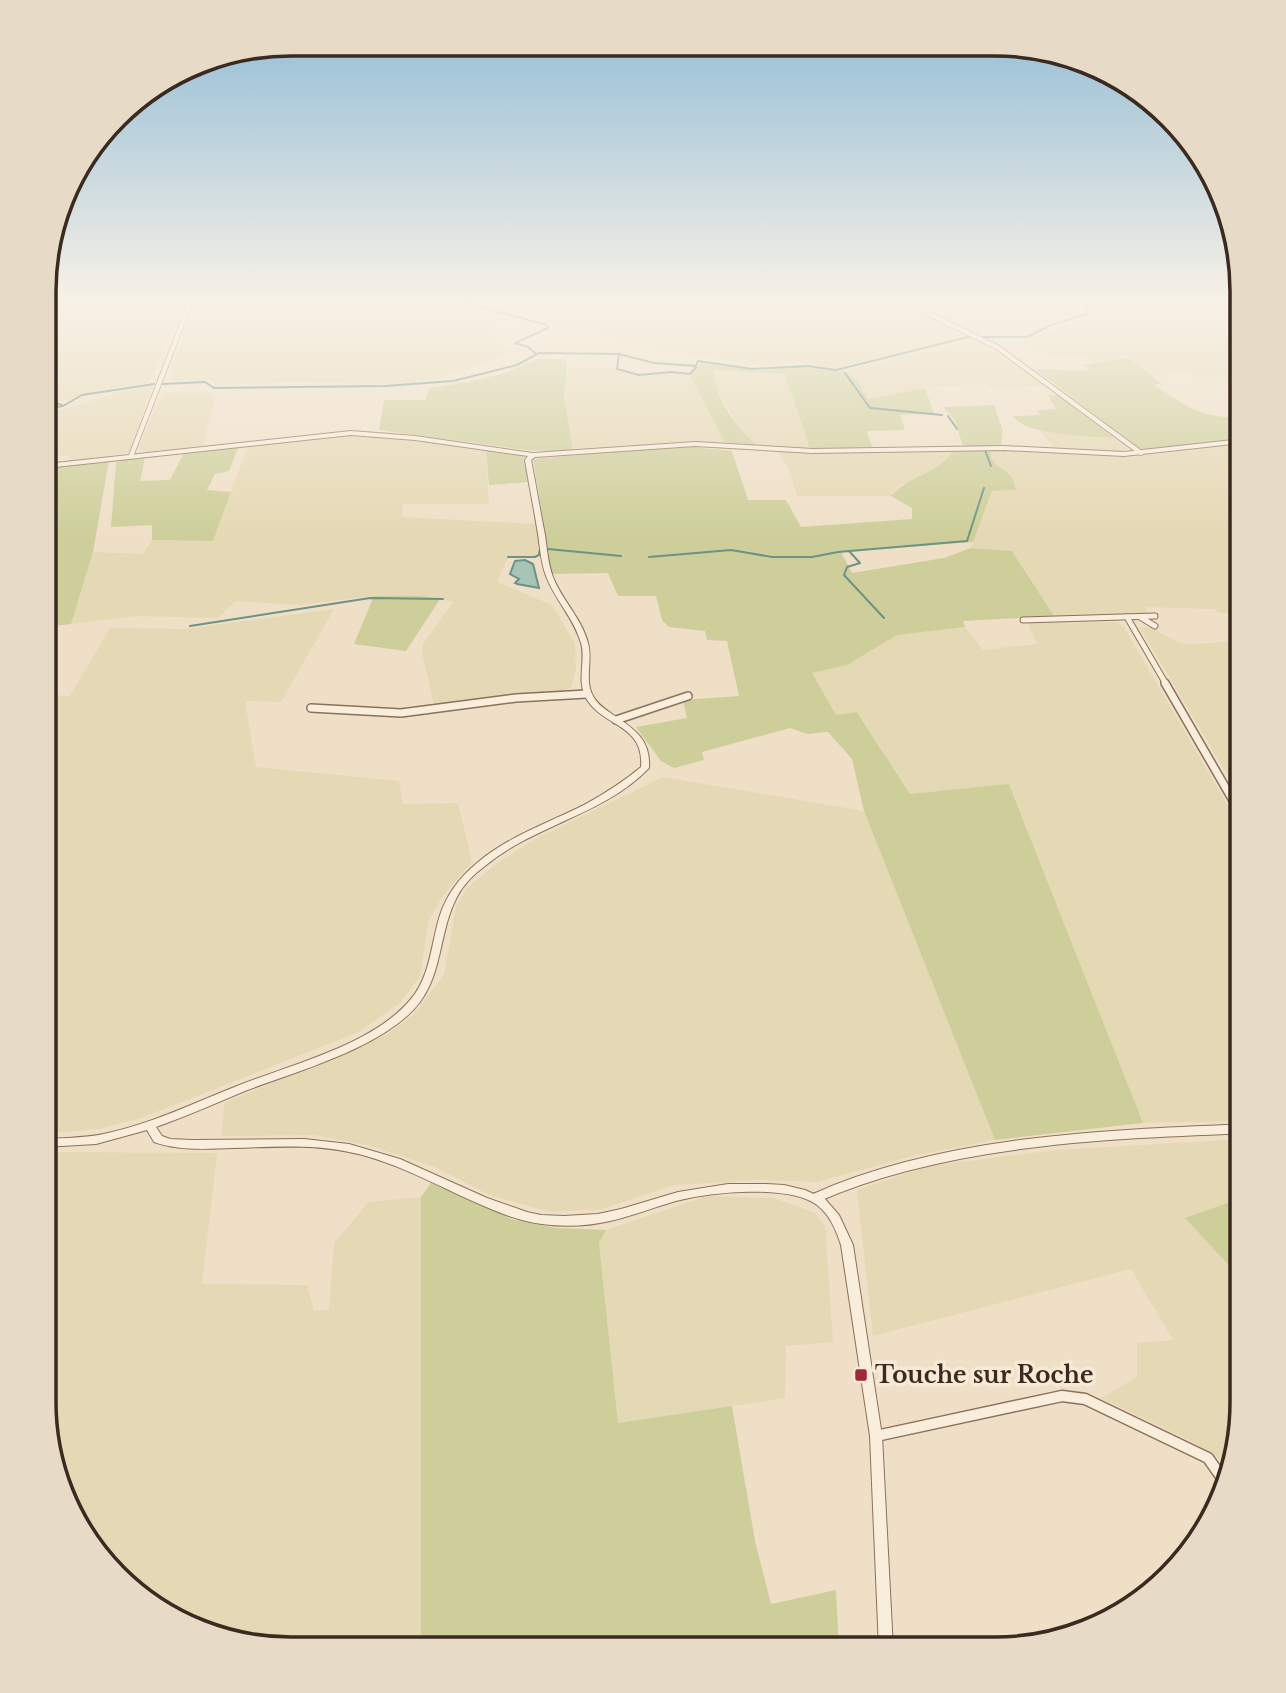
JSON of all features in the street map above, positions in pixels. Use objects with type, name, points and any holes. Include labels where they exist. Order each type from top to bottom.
[{"type":"street","points":[[131,456],[160,380]]},
{"type":"street","points":[[1043,380],[1141,453]]},
{"type":"street","points":[[56,465],[351,433],[415,438],[533,455],[695,444],[813,451],[1004,447],[1103,454],[1141,453],[1230,442]]},
{"type":"street","points":[[56,1142],[111,1137],[150,1125],[376,1033],[415,1002],[428,981],[442,918],[451,897],[465,879],[481,864],[523,839],[617,791],[645,768],[647,754],[642,743],[595,705],[587,694],[584,679],[586,645],[552,585],[548,572],[528,460],[533,455]]},
{"type":"street","points":[[1140,616],[1155,626]]},
{"type":"street","points":[[1023,620],[1155,616]]},
{"type":"street","points":[[1127,617],[1230,794]]},
{"type":"street","points":[[311,708],[401,713],[516,698],[587,694]]},
{"type":"street","points":[[615,720],[688,696]]},
{"type":"street","points":[[150,1125],[158,1139],[169,1143],[290,1141],[352,1149],[391,1160],[529,1217],[558,1220],[611,1217],[699,1192],[787,1191],[815,1198],[831,1210],[847,1245],[876,1436],[885,1637]]},
{"type":"street","points":[[815,1198],[838,1187],[938,1156],[1140,1132],[1229,1129]]},
{"type":"street","points":[[876,1436],[1062,1396],[1085,1399],[1208,1458],[1219,1474]]},
{"type":"shaded area","points":[[56,380],[150,380],[148,383],[107,389],[56,402]]},
{"type":"shaded area","points":[[212,380],[428,380],[391,383],[284,382],[215,386]]},
{"type":"shaded area","points":[[566,380],[692,380],[725,442],[688,442],[573,452],[564,396]]},
{"type":"shaded area","points":[[715,380],[787,380],[810,449],[757,445],[741,432]]},
{"type":"shaded area","points":[[856,380],[1039,380],[1047,385],[995,389],[983,383],[925,388],[869,399]]},
{"type":"shaded area","points":[[153,386],[130,452],[71,462],[70,455],[56,457],[56,411],[126,390]]},
{"type":"shaded area","points":[[166,393],[216,393],[203,446],[148,452],[138,449],[157,404]]},
{"type":"shaded area","points":[[1039,430],[1115,438],[1129,449],[1119,452],[1055,449]]},
{"type":"shaded area","points":[[340,436],[381,437],[486,450],[489,504],[403,504],[402,517],[536,524],[541,556],[508,557],[497,582],[552,605],[575,644],[576,669],[571,687],[565,691],[514,694],[434,705],[422,653],[423,644],[453,602],[422,596],[364,597],[300,605],[235,601],[218,618],[136,616],[71,624],[93,552],[143,554],[152,540],[213,541],[248,446]]},
{"type":"shaded area","points":[[1230,445],[1230,613],[1219,613],[1214,609],[1146,607],[1147,614],[1054,616],[1012,551],[971,548],[992,491],[1016,490],[1011,476],[994,465],[990,458],[991,450],[1131,457]]},
{"type":"shaded area","points":[[954,450],[945,464],[899,486],[891,496],[797,496],[788,467],[777,452]]},
{"type":"shaded area","points":[[525,560],[533,564],[539,588],[517,584],[515,583],[519,579],[510,574],[515,561]]},
{"type":"shaded area","points":[[334,609],[281,702],[245,701],[256,767],[399,781],[403,804],[458,803],[472,862],[443,896],[429,919],[420,976],[401,1002],[359,1032],[141,1118],[99,1129],[56,1133],[56,695],[70,696],[110,628],[184,629]]},
{"type":"shaded area","points":[[1116,622],[1124,627],[1230,809],[1229,1121],[1143,1123],[1010,785],[910,794],[858,712],[836,715],[811,672],[847,665],[897,635],[965,627],[983,650],[1037,644],[1028,623]]},
{"type":"shaded area","points":[[1150,627],[1179,643],[1230,642],[1230,778],[1140,628]]},
{"type":"shaded area","points":[[663,777],[864,811],[995,1140],[913,1156],[817,1182],[760,1180],[675,1185],[602,1209],[550,1212],[489,1195],[435,1167],[370,1146],[314,1135],[222,1136],[224,1103],[386,1035],[412,1016],[444,975],[456,907],[467,888],[496,864],[535,839]]},
{"type":"shaded area","points":[[1229,1140],[1229,1418],[1222,1461],[1195,1443],[1101,1398],[1137,1377],[1137,1343],[1173,1340],[1131,1269],[873,1336],[857,1190],[928,1166],[1056,1150]]},
{"type":"shaded area","points":[[56,1152],[217,1153],[202,1284],[307,1285],[314,1311],[329,1310],[334,1243],[369,1202],[421,1197],[421,1637],[260,1635],[230,1629],[173,1606],[125,1568],[105,1545],[80,1506],[64,1463],[56,1402]]},
{"type":"shaded area","points":[[707,1196],[774,1198],[815,1213],[825,1226],[833,1342],[786,1346],[785,1398],[618,1423],[599,1243],[606,1230]]},
{"type":"green space","points":[[565,380],[564,396],[573,452],[526,450],[379,430],[384,400],[425,400],[430,388],[471,381]]},
{"type":"green space","points":[[692,380],[715,380],[728,411],[741,430],[757,445],[725,442]]},
{"type":"green space","points":[[787,380],[856,380],[869,399],[925,388],[934,413],[900,415],[905,430],[867,431],[872,447],[810,449]]},
{"type":"green space","points":[[1049,380],[1158,380],[1162,383],[1154,385],[1195,410],[1230,417],[1230,440],[1152,450],[1137,448]]},
{"type":"green space","points":[[1048,395],[1059,395],[1115,438],[1031,428],[1013,416],[1040,415],[1037,410],[1056,409]]},
{"type":"green space","points":[[994,405],[1003,431],[1001,446],[962,444],[955,420],[943,407]]},
{"type":"green space","points":[[239,446],[229,471],[215,474],[207,490],[231,492],[213,541],[152,540],[152,525],[111,527],[116,463],[119,459],[145,457],[140,481],[170,480],[184,453]]},
{"type":"green space","points":[[683,446],[732,451],[748,500],[786,500],[801,527],[912,519],[912,508],[891,496],[906,483],[939,465],[954,450],[991,450],[995,463],[1012,478],[1016,490],[992,491],[973,542],[841,552],[852,573],[944,558],[971,548],[1012,551],[1054,616],[963,621],[965,627],[897,635],[847,665],[812,673],[836,715],[857,712],[910,794],[1009,784],[1143,1123],[995,1140],[864,811],[852,759],[828,732],[807,734],[790,728],[702,752],[704,760],[674,768],[661,761],[636,727],[687,718],[683,700],[739,696],[727,641],[707,640],[705,631],[669,627],[662,620],[656,596],[618,596],[608,573],[552,574],[533,459]]},
{"type":"green space","points":[[486,450],[522,455],[526,460],[529,482],[489,485]]},
{"type":"green space","points":[[109,460],[93,552],[71,624],[56,626],[56,467]]},
{"type":"green space","points":[[374,596],[422,596],[440,599],[406,651],[354,644]]},
{"type":"green space","points":[[431,1183],[514,1220],[556,1228],[606,1230],[599,1243],[618,1423],[732,1406],[755,1541],[771,1604],[836,1590],[838,1637],[421,1637],[421,1197]]},
{"type":"green space","points":[[1229,1202],[1229,1265],[1185,1218]]},
{"type":"waterway","points":[[163,384],[205,382],[214,388],[385,386],[457,380]]},
{"type":"waterway","points":[[850,380],[870,408],[942,415]]},
{"type":"waterway","points":[[56,407],[82,395],[154,384]]},
{"type":"waterway","points":[[56,403],[62,405]]},
{"type":"waterway","points":[[948,416],[957,429]]},
{"type":"waterway","points":[[985,450],[991,466]]},
{"type":"waterway","points":[[849,551],[967,541],[984,488]]},
{"type":"waterway","points":[[508,557],[535,557],[539,555],[540,549]]},
{"type":"waterway","points":[[548,549],[621,556]]},
{"type":"waterway","points":[[649,557],[731,550],[772,557],[812,557],[849,551]]},
{"type":"waterway","points":[[849,551],[860,563],[847,567],[844,575],[884,618]]},
{"type":"waterway","points":[[190,626],[370,598],[443,599]]},
{"type":"place","name":"Touche sur Roche","points":[[861,1375]]}]
